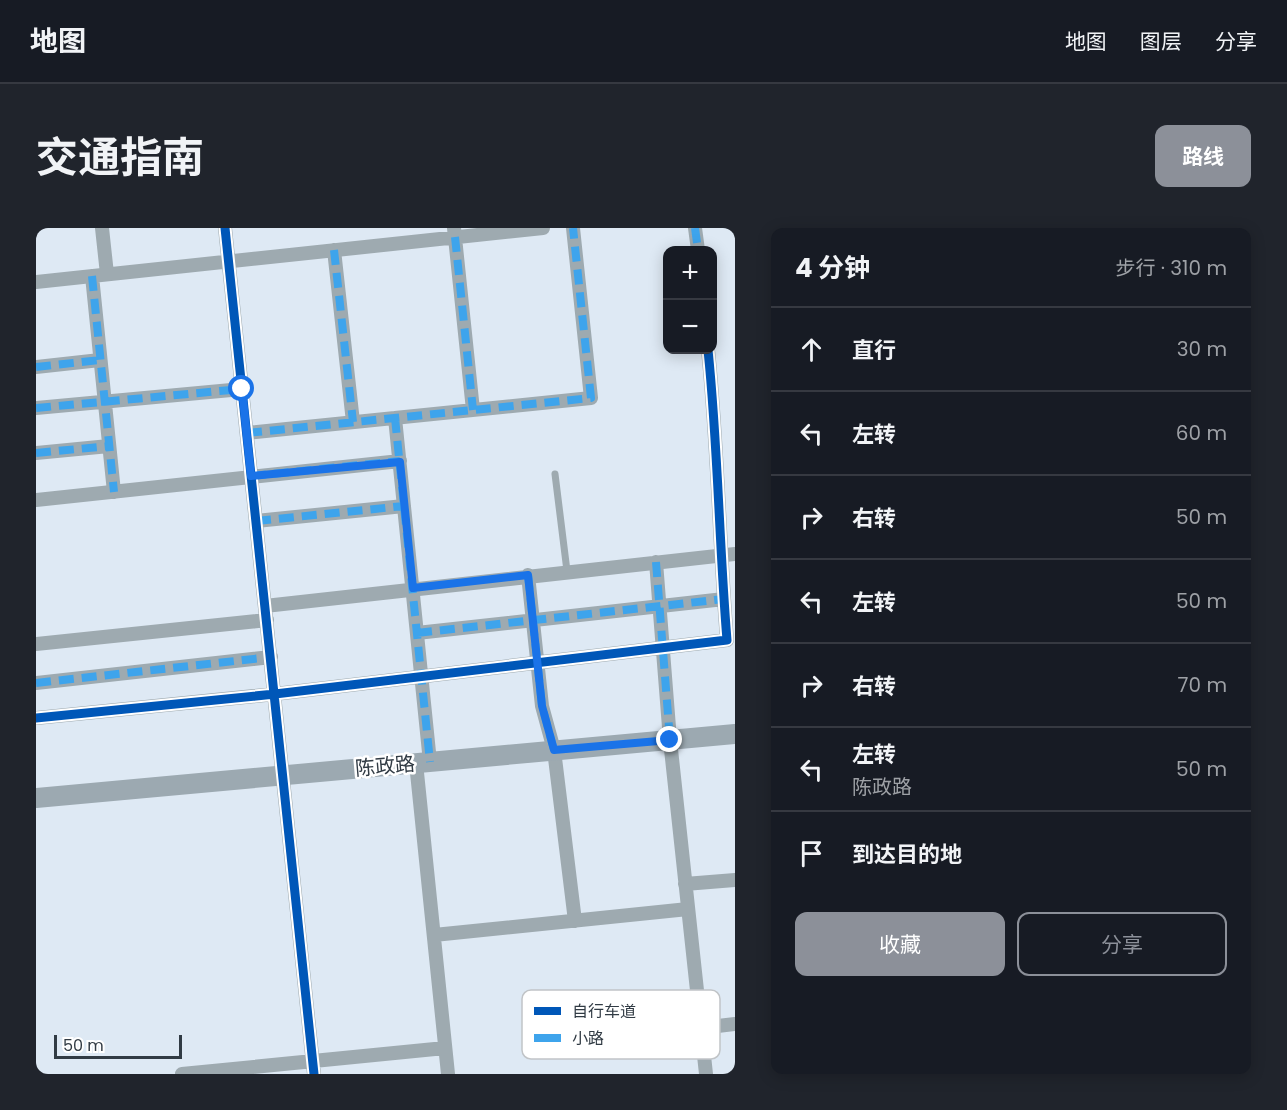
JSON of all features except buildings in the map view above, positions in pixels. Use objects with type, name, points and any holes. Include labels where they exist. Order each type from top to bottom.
[{"type":"street","points":[[102,228],[106,274]]},
{"type":"street","points":[[225,228],[313,1068]]},
{"type":"street","points":[[36,282],[334,250],[454,233],[543,228]]},
{"type":"street","points":[[247,433],[591,398],[573,228]]},
{"type":"street","points":[[695,228],[697,246]]},
{"type":"street","points":[[454,233],[473,410]]},
{"type":"street","points":[[334,250],[353,422]]},
{"type":"street","points":[[92,276],[114,492]]},
{"type":"street","points":[[36,718],[275,694],[728,640],[720,555],[717,438],[708,354]]},
{"type":"street","points":[[36,367],[100,360]]},
{"type":"street","points":[[36,408],[242,389]]},
{"type":"street","points":[[395,418],[422,676],[423,763],[434,935],[448,1074]]},
{"type":"street","points":[[36,453],[109,446]]},
{"type":"street","points":[[36,500],[400,462]]},
{"type":"street","points":[[256,520],[404,506]]},
{"type":"street","points":[[36,644],[266,613],[413,588],[735,554]]},
{"type":"street","points":[[656,562],[670,740],[697,990]]},
{"type":"street","points":[[528,575],[542,706],[554,750],[575,921]]},
{"type":"street","points":[[417,633],[724,599]]},
{"type":"street","points":[[36,683],[271,657]]},
{"type":"street","name":"陈政路","points":[[36,798],[735,734]]},
{"type":"street","points":[[685,884],[735,880]]},
{"type":"street","points":[[434,935],[688,909]]},
{"type":"street","points":[[720,1026],[735,1024]]},
{"type":"street","points":[[183,1074],[313,1068],[445,1048]]},
{"type":"street","points":[[704,1059],[706,1074]]},
{"type":"lane","points":[[555,474],[567,571]]},
{"type":"marked path","points":[[247,433],[591,398],[573,228]]},
{"type":"marked path","points":[[695,228],[697,246]]},
{"type":"marked path","points":[[455,237],[473,410]]},
{"type":"marked path","points":[[334,250],[353,422]]},
{"type":"marked path","points":[[92,276],[114,492]]},
{"type":"marked path","points":[[36,367],[100,360]]},
{"type":"marked path","points":[[36,408],[242,389]]},
{"type":"marked path","points":[[395,418],[430,762]]},
{"type":"marked path","points":[[36,453],[109,446]]},
{"type":"marked path","points":[[251,476],[400,461]]},
{"type":"marked path","points":[[256,521],[404,506]]},
{"type":"marked path","points":[[656,562],[670,740]]},
{"type":"marked path","points":[[528,575],[542,706],[554,750]]},
{"type":"marked path","points":[[417,633],[724,599]]},
{"type":"marked path","points":[[36,683],[271,657]]},
{"type":"cycle path","points":[[225,228],[314,1074]]},
{"type":"cycle path","points":[[36,718],[275,694],[727,640],[708,354]]},
{"type":"route","points":[[242,389],[251,476],[400,462],[413,588],[528,575],[542,706],[554,750],[670,740]]}]
